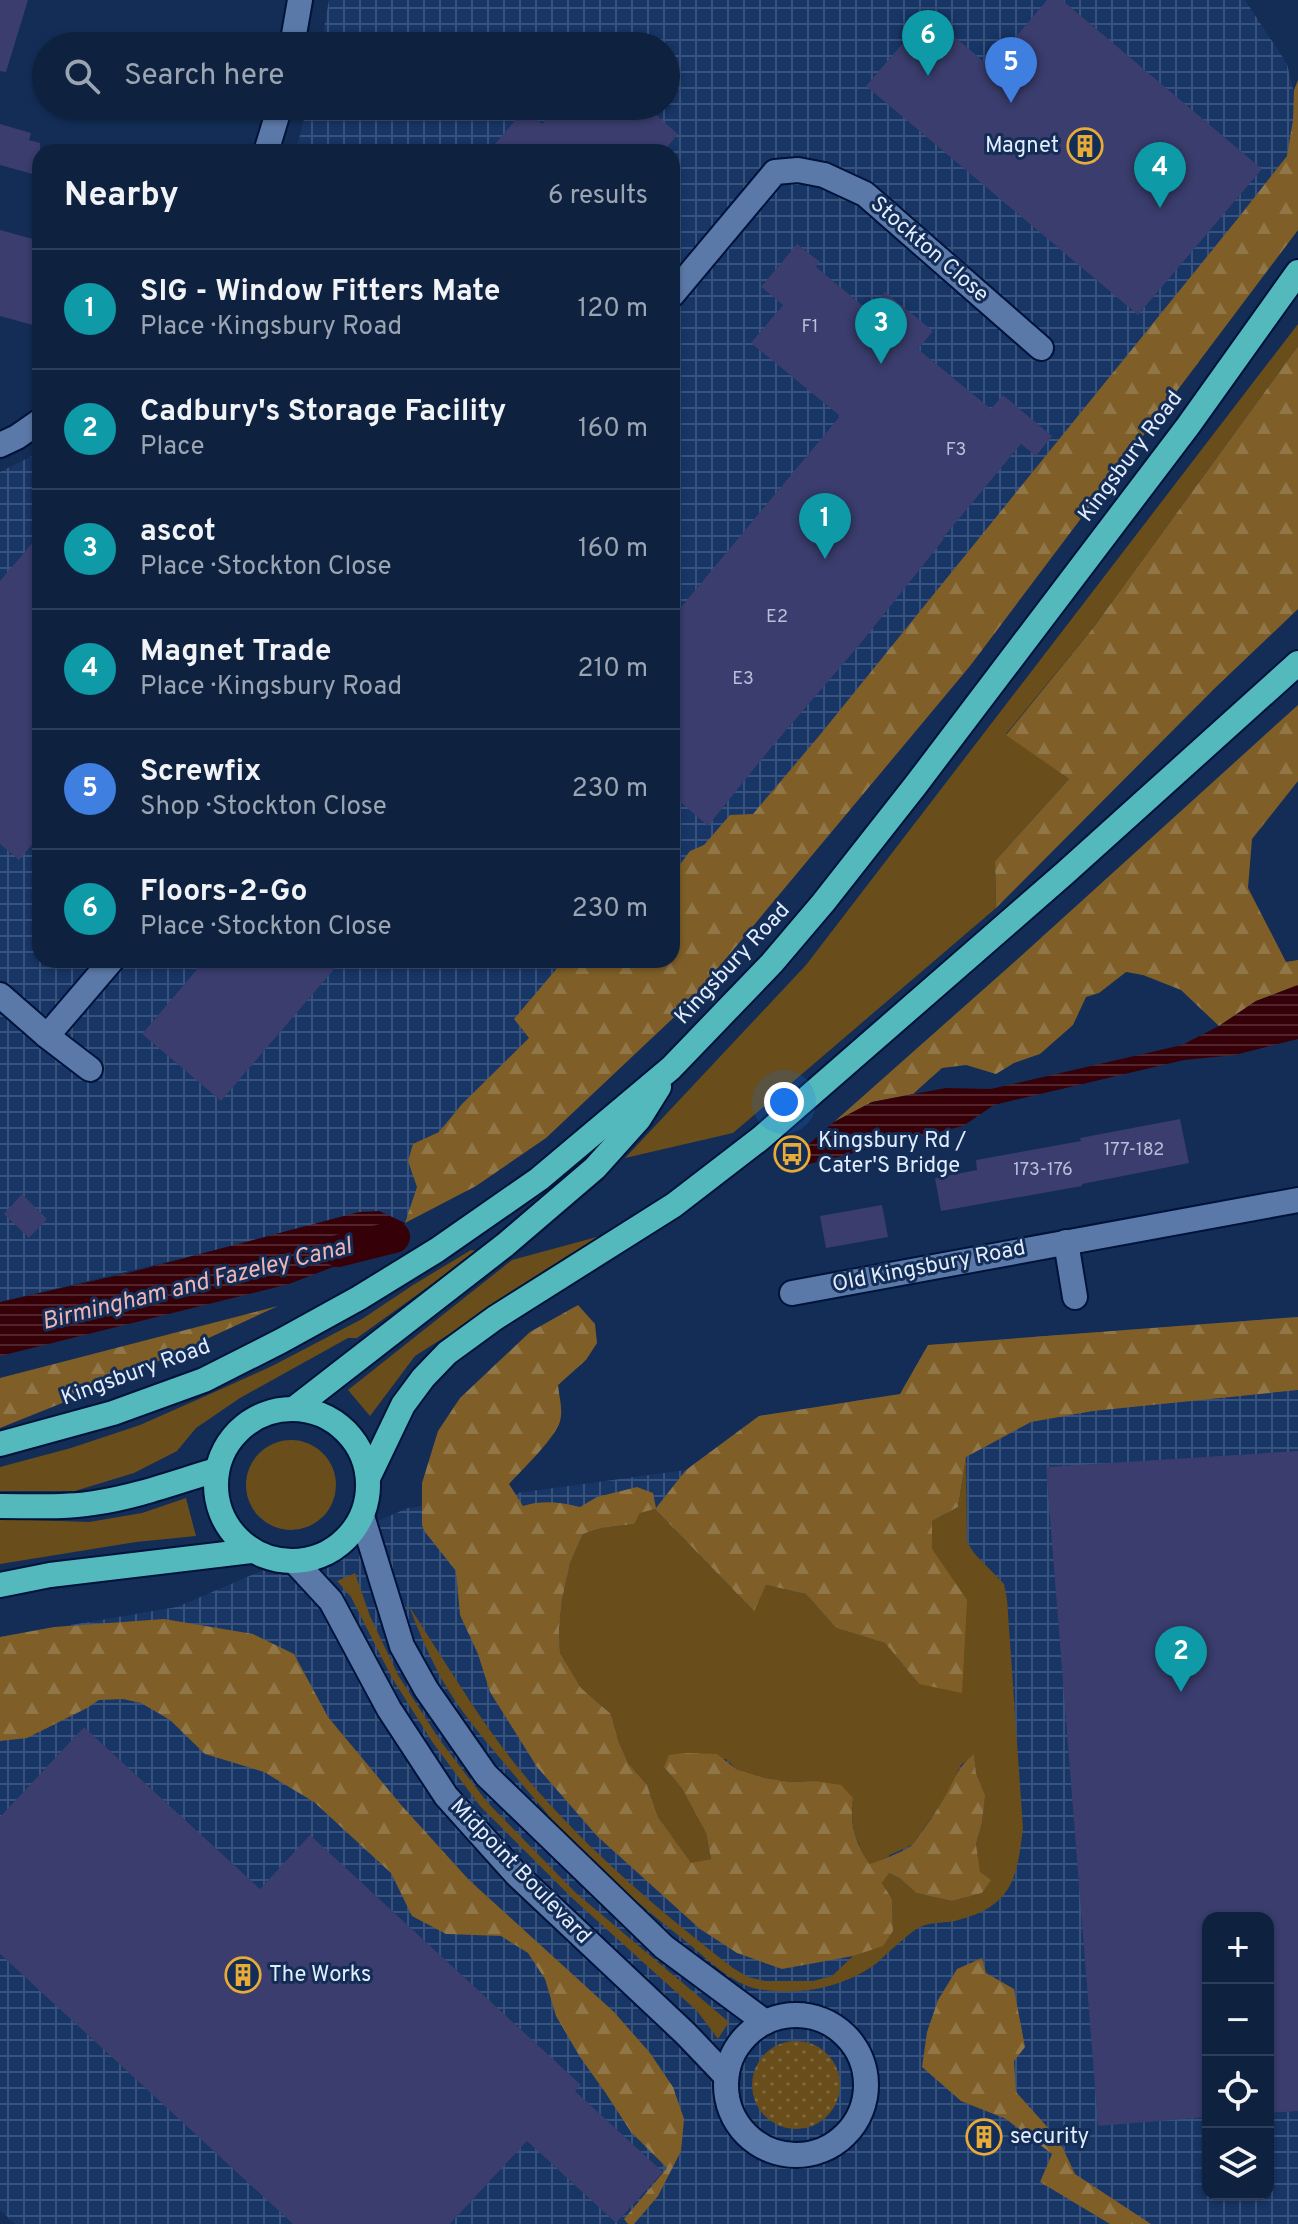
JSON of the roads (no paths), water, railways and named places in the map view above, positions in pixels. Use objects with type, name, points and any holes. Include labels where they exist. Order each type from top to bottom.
[{"type":"highway","name":"Kingsbury Road","points":[[0,1444],[113,1413],[204,1380],[346,1305],[437,1250],[539,1179],[671,1068],[772,963],[833,891],[1188,426],[1298,272]]},
{"type":"highway","points":[[368,1478],[403,1405],[447,1353],[495,1318],[674,1205],[761,1138],[1065,873],[1298,663]]},
{"type":"highway","points":[[295,1408],[505,1245],[595,1168],[639,1119],[671,1068]]},
{"type":"highway","points":[[295,1408],[316,1412],[336,1422],[352,1438],[363,1457],[368,1478],[368,1497],[354,1531],[328,1553],[295,1562],[272,1560],[251,1551],[234,1536],[221,1516],[215,1493],[216,1470],[223,1450],[236,1432],[253,1419],[273,1411],[295,1408]]},
{"type":"highway","points":[[0,1506],[94,1504],[216,1470]]},
{"type":"highway","points":[[0,1585],[50,1575],[251,1551]]},
{"type":"street","points":[[294,32],[300,0]]},
{"type":"street","points":[[268,144],[276,120]]},
{"type":"street","name":"Stockton Close","points":[[680,285],[775,172],[798,170],[824,175],[865,194],[1041,348]]},
{"type":"street","points":[[0,445],[32,426]]},
{"type":"street","points":[[47,1036],[105,968]]},
{"type":"street","points":[[0,995],[90,1069]]},
{"type":"street","name":"Old Kingsbury Road","points":[[792,1293],[1298,1200]]},
{"type":"street","points":[[1066,1242],[1075,1297]]},
{"type":"street","name":"Midpoint Boulevard","points":[[362,1516],[402,1646],[426,1689],[486,1775],[664,1947],[765,2022]]},
{"type":"street","name":"Midpoint Boulevard","points":[[295,1562],[331,1601],[389,1709],[446,1796],[516,1874],[686,2034],[726,2076]]},
{"type":"street","points":[[798,2015],[818,2019],[837,2028],[852,2043],[862,2061],[866,2082],[863,2106],[852,2128],[837,2142],[798,2156],[777,2153],[758,2144],[743,2131],[732,2115],[726,2096],[726,2076],[733,2054],[746,2036],[765,2022],[798,2015]]},
{"type":"water","points":[[1298,985],[1298,1039],[1235,1055],[1184,1060],[994,1105],[963,1126],[801,1166],[784,1166],[834,1122],[872,1102],[946,1088],[991,1089],[1182,1045],[1219,1026],[1256,1001]]},
{"type":"water","points":[[379,1211],[405,1223],[346,1262],[289,1284],[0,1356],[0,1302],[128,1273],[359,1212]]},
{"type":"waterway","name":"Birmingham and Fazeley Canal","points":[[338,1251],[394,1237]]},
{"type":"place","name":"Floors-2-Go","points":[[928,76]]},
{"type":"place","name":"Screwfix","points":[[1011,103]]},
{"type":"place","name":"Magnet","points":[[1085,146]]},
{"type":"place","name":"Magnet Trade","points":[[1160,208]]},
{"type":"place","name":"ascot","points":[[881,364]]},
{"type":"place","name":"SIG - Window Fitters Mate","points":[[825,559]]},
{"type":"place","name":"Kingsbury Rd / Cater'S Bridge","points":[[792,1154]]},
{"type":"place","name":"Cadbury's Storage Facility","points":[[1181,1692]]},
{"type":"place","name":"The Works","points":[[243,1975]]},
{"type":"place","name":"security","points":[[984,2137]]}]
